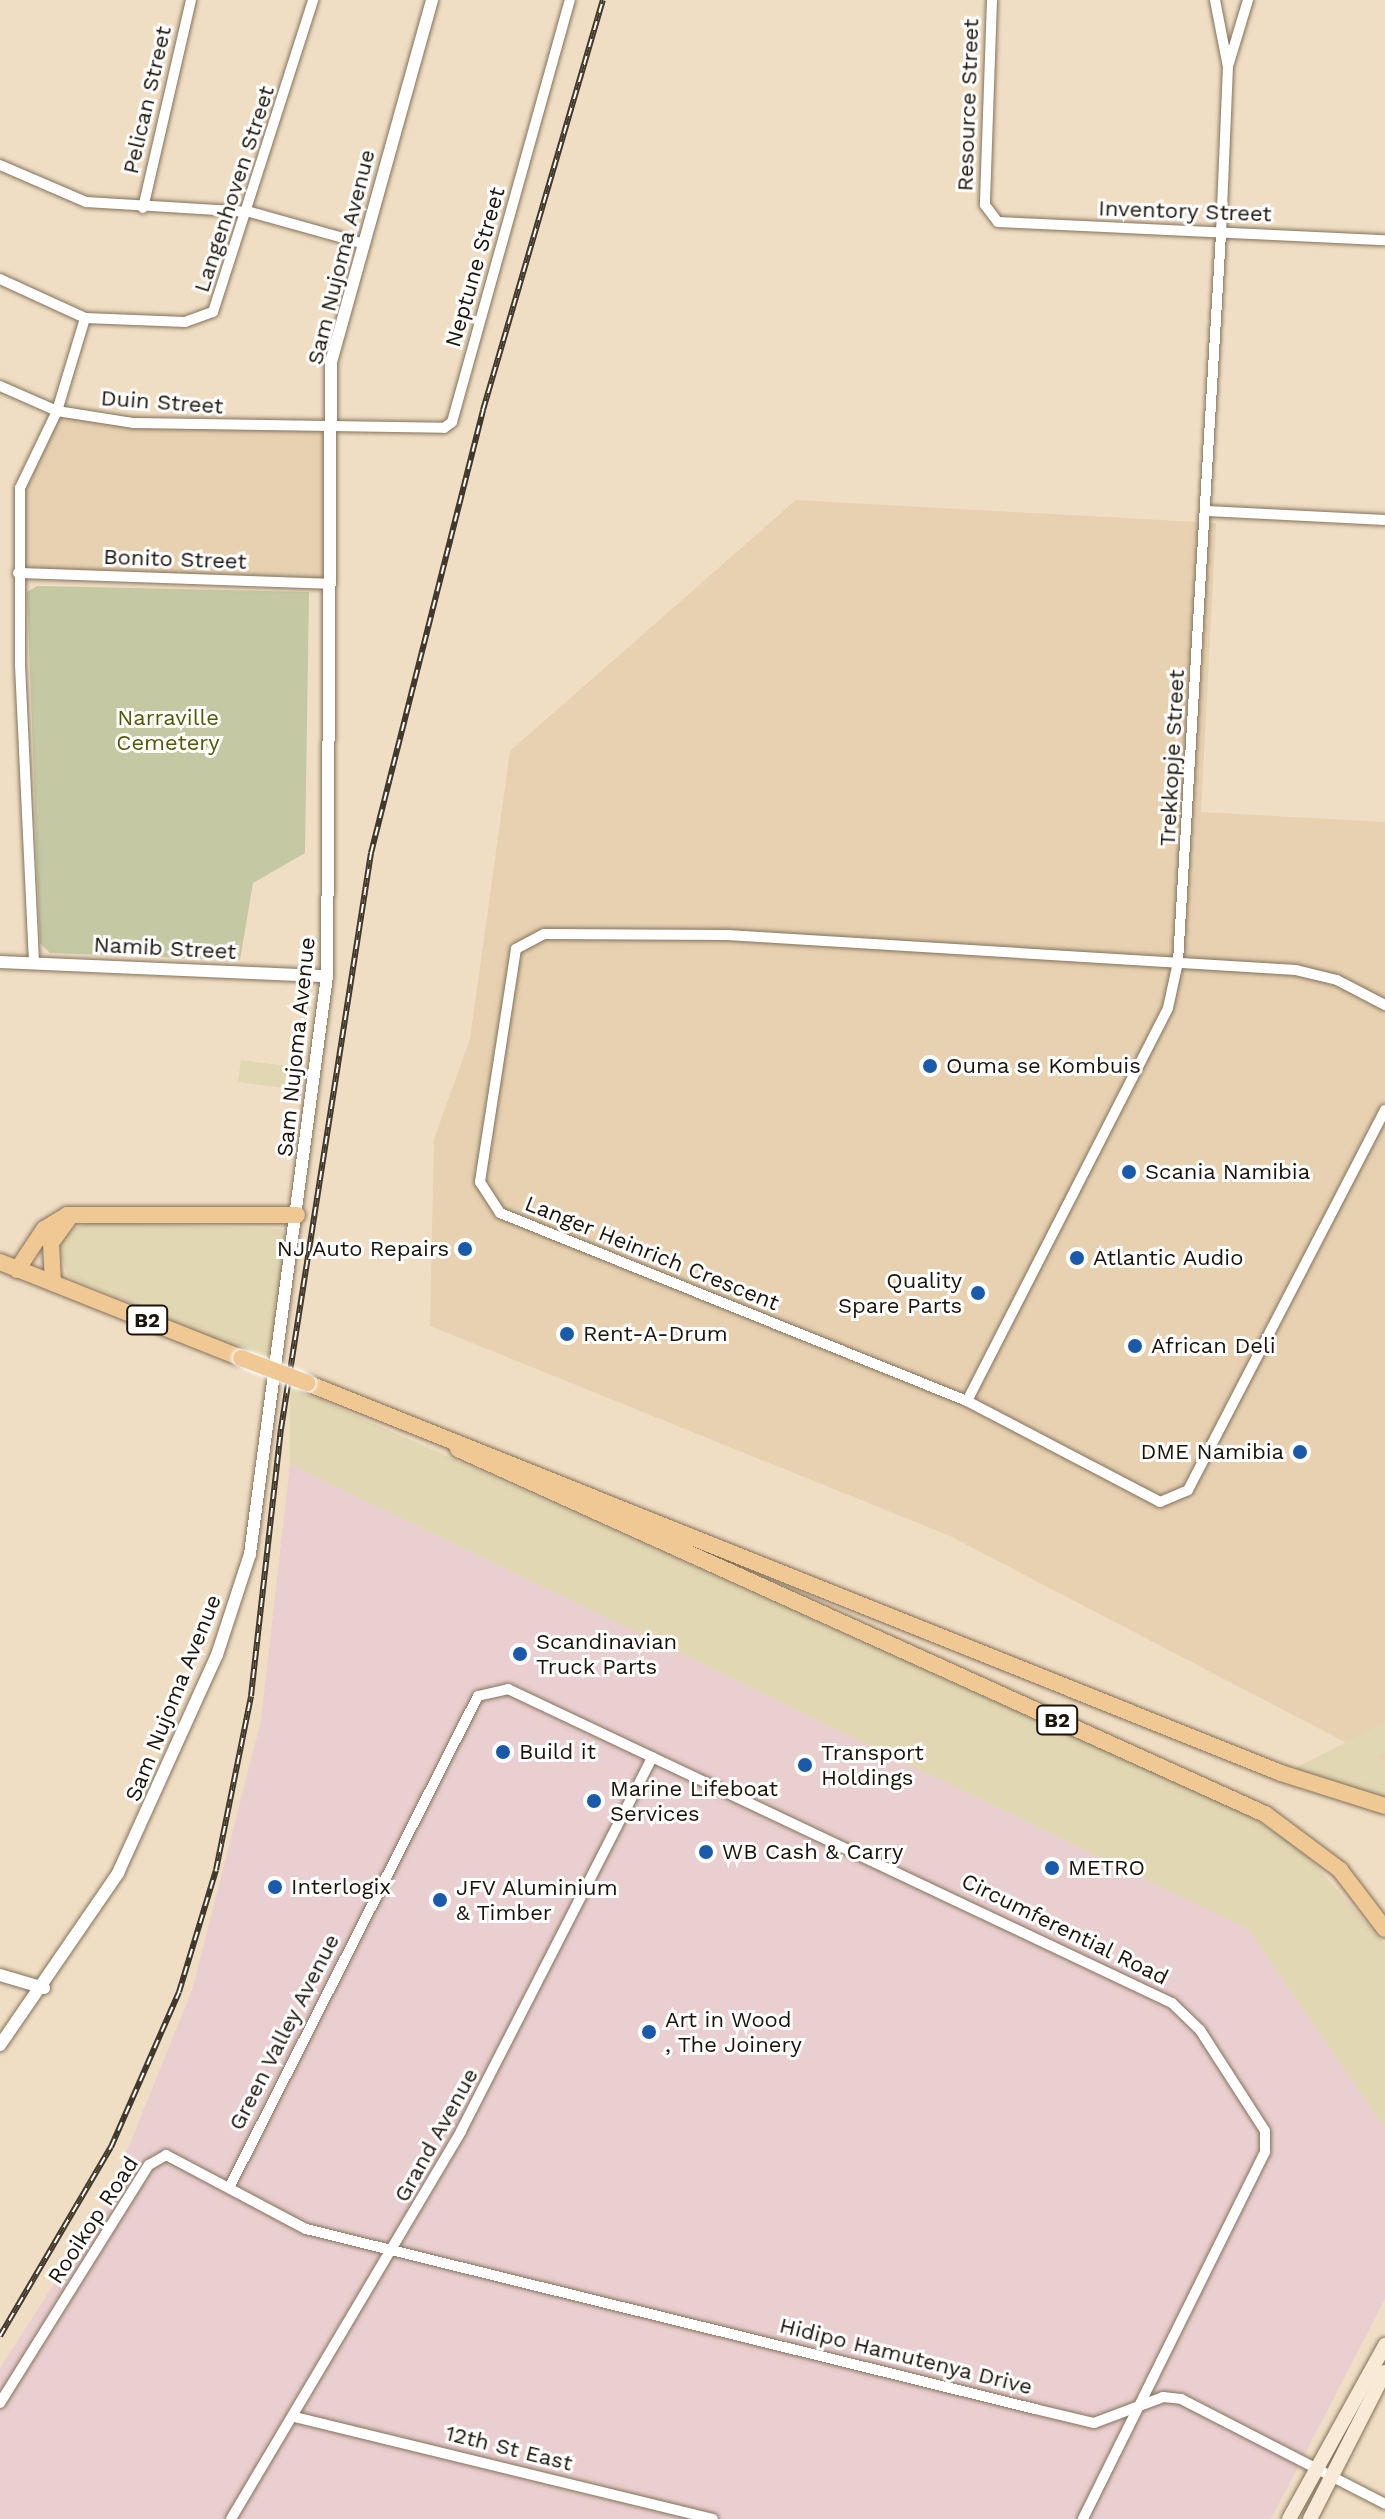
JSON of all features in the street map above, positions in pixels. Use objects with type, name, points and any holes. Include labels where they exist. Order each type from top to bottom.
[{"type":"highway","points":[[53,1283],[51,1243],[73,1214]]},
{"type":"highway","points":[[10,1267],[51,1221],[73,1214],[297,1215]]},
{"type":"highway","name":"B2","points":[[10,1267],[1281,1773],[1385,1806]]},
{"type":"highway","name":"B2","points":[[428,1431],[486,1465],[1265,1814],[1340,1870],[1385,1929]]},
{"type":"main road","points":[[1289,2519],[1385,2345]]},
{"type":"main road","points":[[1310,2519],[1385,2372]]},
{"type":"street","name":"Pelican Street","points":[[143,208],[191,0]]},
{"type":"street","name":"Langenhoven Street","points":[[0,279],[85,318],[207,316],[220,304],[313,0]]},
{"type":"street","name":"Sam Nujoma Avenue","points":[[0,2045],[44,1988],[118,1873],[168,1772],[239,1589],[258,1503],[327,976],[330,584],[327,429],[331,362],[361,243],[432,0]]},
{"type":"street","name":"Neptune Street","points":[[327,429],[435,431],[452,422],[570,0]]},
{"type":"street","name":"Resource Street","points":[[987,212],[992,0]]},
{"type":"street","name":"Trekkopje Street","points":[[967,1401],[1168,1008],[1178,962],[1207,511],[1228,67],[1215,0]]},
{"type":"street","name":"Trekkopje Street","points":[[1228,67],[1248,0]]},
{"type":"street","points":[[0,165],[86,202],[143,208],[250,212],[361,243]]},
{"type":"street","name":"Inventory Street","points":[[987,212],[1008,224],[1385,240]]},
{"type":"street","points":[[34,962],[18,573],[20,488],[57,411],[85,318]]},
{"type":"street","name":"Duin Street","points":[[0,386],[57,411],[134,423],[327,429]]},
{"type":"street","points":[[1207,511],[1385,520]]},
{"type":"street","name":"Bonito Street","points":[[18,573],[330,584]]},
{"type":"street","name":"Langer Heinrich Crescent","points":[[1385,1005],[1317,972],[727,935],[544,934],[516,949],[480,1182],[485,1198],[500,1213],[967,1401],[1160,1502],[1175,1500],[1188,1490],[1385,1110]]},
{"type":"street","name":"Namib Street","points":[[0,962],[327,976]]},
{"type":"street","name":"Circumferential Road","points":[[491,1690],[508,1689],[1172,2003],[1200,2030],[1267,2142],[1083,2519]]},
{"type":"street","name":"Green Valley Avenue","points":[[230,2186],[478,1696],[491,1690]]},
{"type":"street","name":"Grand Avenue","points":[[231,2519],[396,2248],[511,2040],[652,1757]]},
{"type":"street","points":[[0,1975],[44,1988]]},
{"type":"street","name":"Rooikop Road","points":[[0,2403],[149,2165],[166,2155],[181,2158],[306,2229],[396,2248]]},
{"type":"street","name":"Hidipo Hamutenya Drive","points":[[396,2248],[1094,2423],[1137,2407],[1181,2399],[1315,2471],[1385,2504]]},
{"type":"street","name":"12th St East","points":[[295,2417],[713,2519]]},
{"type":"shaded area","points":[[57,411],[327,429],[330,584],[18,573],[20,488]]},
{"type":"shaded area","points":[[796,500],[1216,523],[1201,812],[1385,822],[1385,1763],[950,1536],[430,1326],[434,1139],[470,1039],[510,751]]},
{"type":"shaded area","points":[[290,1464],[1248,1929],[1385,2128],[1385,2299],[1271,2519],[0,2519],[0,2368],[105,2205],[192,1990],[261,1720]]},
{"type":"green space","name":"Narraville Cemetery","points":[[37,586],[309,592],[305,853],[253,883],[240,960],[50,953],[40,943],[27,592]]},
{"type":"sand","points":[[241,1060],[287,1066],[284,1088],[238,1082]]},
{"type":"sand","points":[[91,1222],[280,1229],[288,1238],[274,1364],[68,1276],[57,1245],[67,1231]]},
{"type":"sand","points":[[290,1386],[1244,1813],[1302,1850],[1385,1944],[1385,2128],[1248,1929],[290,1464]]},
{"type":"sand","points":[[1385,1722],[1385,1752],[1375,1758],[1385,1763],[1385,1800],[1292,1770]]},
{"type":"railway","points":[[0,2336],[111,2147],[179,1992],[216,1870],[251,1696],[281,1429],[371,853],[483,410],[603,0]]},
{"type":"place","name":"Ouma se Kombuis","points":[[930,1066]]},
{"type":"place","name":"Scania Namibia","points":[[1129,1172]]},
{"type":"place","name":"NJ Auto Repairs","points":[[465,1249]]},
{"type":"place","name":"Atlantic Audio","points":[[1077,1258]]},
{"type":"place","name":"Quality Spare Parts","points":[[978,1293]]},
{"type":"place","name":"Rent-A-Drum","points":[[567,1334]]},
{"type":"place","name":"African Deli","points":[[1135,1346]]},
{"type":"place","name":"DME Namibia","points":[[1300,1452]]},
{"type":"place","name":"Scandinavian Truck Parts","points":[[520,1654]]},
{"type":"place","name":"Build it","points":[[503,1752]]},
{"type":"place","name":"Transport Holdings","points":[[805,1765]]},
{"type":"place","name":"Marine Lifeboat Services","points":[[594,1801]]},
{"type":"place","name":"WB Cash & Carry","points":[[706,1852]]},
{"type":"place","name":"METRO","points":[[1052,1868]]},
{"type":"place","name":"Interlogix","points":[[275,1887]]},
{"type":"place","name":"JFV Aluminium & Timber","points":[[440,1900]]},
{"type":"place","name":"Art in Wood , The Joinery","points":[[649,2032]]}]
